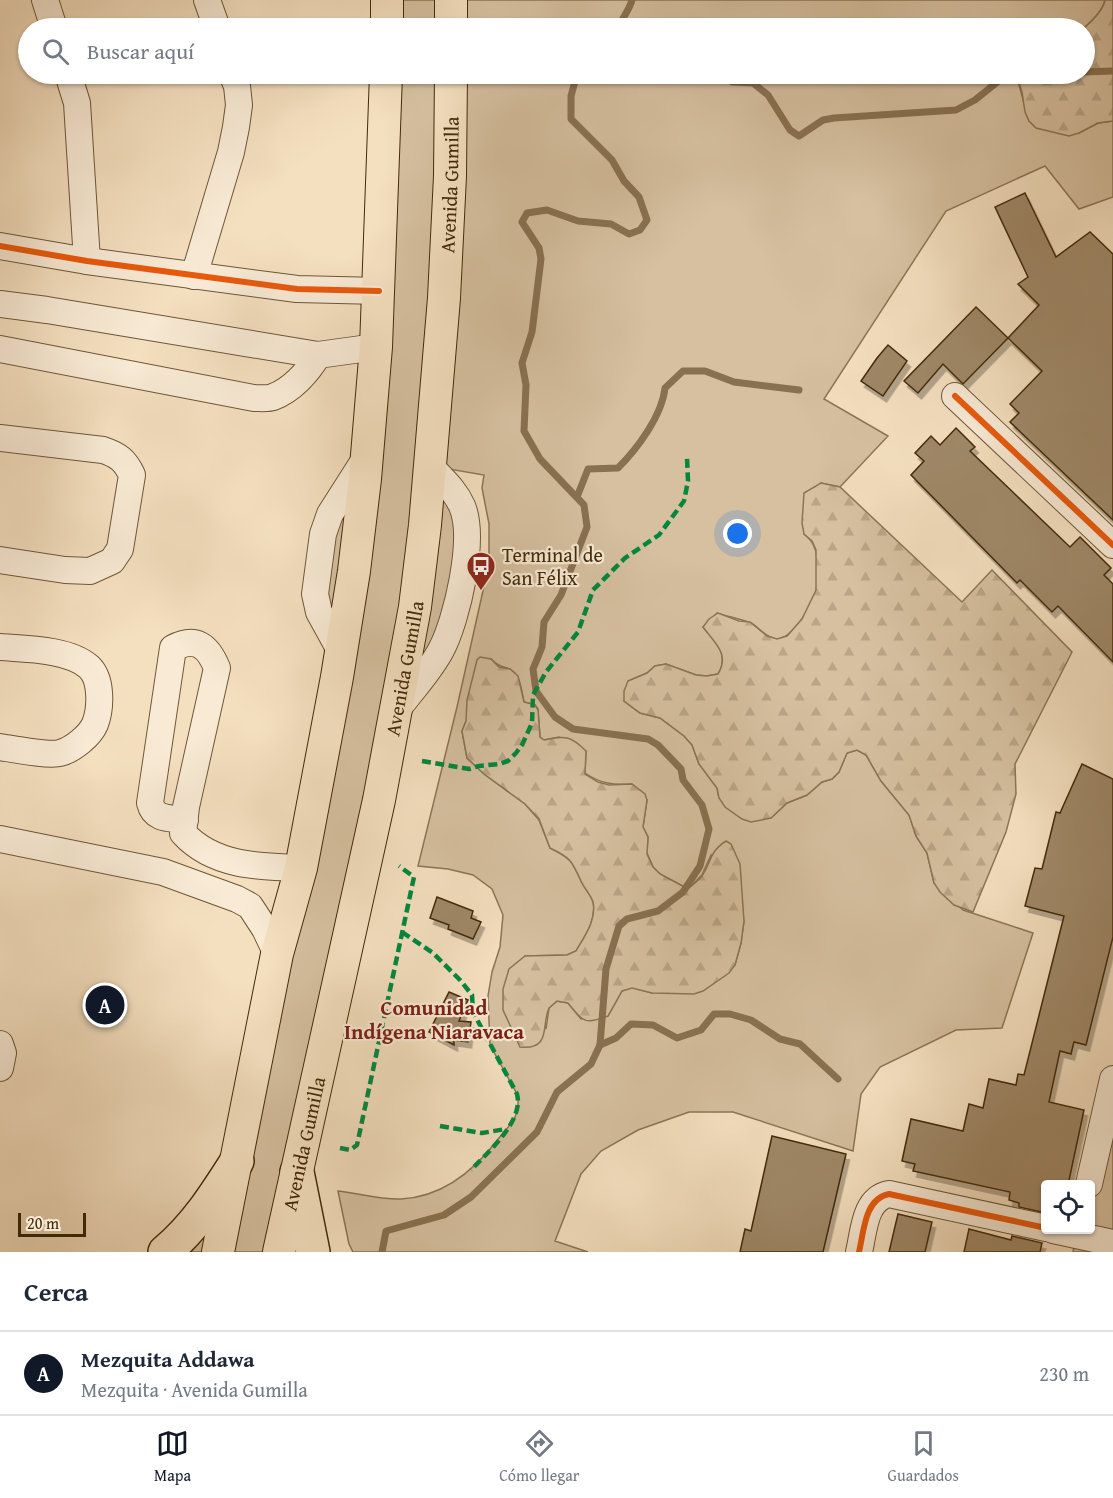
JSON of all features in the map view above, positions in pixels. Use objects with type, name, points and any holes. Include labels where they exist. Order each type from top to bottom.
[{"type":"highway","points":[[165,1252],[192,1226],[237,1161]]},
{"type":"highway","points":[[297,1172],[313,1252]]},
{"type":"main road","points":[[387,0],[387,18]]},
{"type":"main road","points":[[451,0],[451,18]]},
{"type":"main road","points":[[218,1252],[277,954],[301,868],[354,571],[376,348],[386,84]]},
{"type":"main road","name":"Avenida Gumilla","points":[[279,1252],[379,800],[415,607],[444,298],[452,84]]},
{"type":"street","points":[[45,0],[51,18]]},
{"type":"street","points":[[207,0],[213,18]]},
{"type":"street","points":[[71,84],[77,103],[87,261]]},
{"type":"street","points":[[194,276],[231,152],[239,105],[236,84]]},
{"type":"street","points":[[0,246],[87,261],[297,289],[379,291]]},
{"type":"street","points":[[0,304],[318,355],[376,348]]},
{"type":"street","points":[[0,349],[254,398],[271,398],[288,389],[310,367],[318,355]]},
{"type":"street","points":[[955,396],[1113,545]]},
{"type":"street","points":[[0,438],[103,450],[118,455],[128,466],[132,475],[120,549],[112,561],[90,571],[65,570],[0,560]]},
{"type":"street","points":[[397,710],[440,652],[452,626],[461,587],[466,538],[464,509],[457,496],[430,466]]},
{"type":"street","points":[[163,872],[184,827],[186,807],[217,668],[211,653],[201,644],[182,643],[173,648],[150,803],[152,812],[184,827],[194,845],[215,856],[258,867],[301,868]]},
{"type":"street","points":[[0,647],[44,651],[78,660],[90,668],[100,688],[95,724],[87,735],[74,746],[59,753],[0,747]]},
{"type":"street","points":[[0,839],[163,872],[250,906],[277,954]]},
{"type":"street","points":[[0,1044],[3,1062],[0,1068]]},
{"type":"street","points":[[1090,1180],[1113,1079]]},
{"type":"street","points":[[859,1252],[868,1214],[875,1201],[883,1195],[900,1196],[1041,1227]]},
{"type":"street","points":[[1076,1239],[1113,1243]]},
{"type":"green space","points":[[387,0],[1105,0],[1095,18],[387,18]]},
{"type":"green space","points":[[1105,0],[1113,0],[1113,121],[1098,123],[1069,136],[1036,128],[1029,121],[1025,112],[1019,84],[1095,84],[1095,18]]},
{"type":"green space","points":[[386,84],[1019,84],[1029,121],[1079,133],[1098,123],[1113,121],[1113,197],[1079,209],[1045,166],[946,211],[824,399],[888,436],[840,487],[821,483],[804,534],[812,542],[816,552],[816,591],[811,604],[795,628],[789,634],[776,639],[751,623],[717,613],[703,627],[722,655],[718,674],[696,675],[666,664],[655,666],[647,673],[628,681],[624,701],[640,713],[660,718],[684,736],[692,745],[699,764],[717,788],[719,798],[771,818],[787,803],[807,795],[822,782],[832,779],[839,772],[847,753],[857,750],[866,755],[881,781],[909,815],[916,836],[927,853],[934,883],[963,910],[1033,933],[1002,1028],[956,1030],[880,1067],[861,1094],[853,1151],[733,1112],[689,1112],[638,1130],[601,1151],[581,1174],[555,1241],[588,1252],[353,1252],[349,1244],[338,1191],[401,1199],[431,1193],[444,1187],[469,1171],[490,1150],[511,1123],[518,1107],[517,1094],[490,1045],[488,996],[492,972],[500,947],[503,915],[492,889],[473,875],[448,869],[418,866],[489,564],[489,524],[482,488],[484,475],[432,466],[457,496],[461,587],[397,710],[297,1172],[313,1252],[165,1252],[214,1197],[337,677],[319,612],[323,534],[367,456]],"holes":[[[491,659],[512,670],[520,682],[524,702],[535,705],[538,709],[540,737],[544,740],[559,737],[586,751],[585,773],[596,780],[607,783],[632,784],[647,800],[643,827],[648,837],[647,853],[653,867],[660,874],[688,889],[702,875],[711,855],[744,921],[735,965],[652,993],[632,987],[622,991],[608,1016],[581,1019],[568,1003],[557,1001],[549,1008],[546,1029],[525,956],[567,955],[576,951],[586,934],[594,909],[591,897],[570,861],[550,848],[539,820],[525,804],[484,774],[467,758],[462,731]]]},
{"type":"green space","points":[[821,483],[840,487],[962,602],[992,570],[1072,652],[1015,764],[1016,794],[1006,832],[973,912],[954,905],[940,892],[934,883],[927,853],[916,836],[909,815],[881,781],[866,755],[857,750],[847,753],[839,772],[832,779],[822,782],[807,795],[787,803],[771,818],[751,822],[742,819],[725,807],[719,798],[717,788],[699,764],[692,745],[684,736],[660,718],[640,713],[624,701],[624,691],[628,681],[647,673],[655,666],[666,664],[696,675],[718,674],[722,655],[703,627],[718,613],[739,621],[750,622],[767,636],[777,639],[787,636],[802,619],[816,590],[816,550],[812,541],[804,534],[802,523],[804,493]]},
{"type":"green space","points":[[480,657],[491,659],[499,667],[510,669],[518,676],[524,702],[535,705],[538,710],[540,737],[544,740],[563,737],[576,742],[586,751],[585,774],[598,782],[609,785],[632,784],[645,794],[647,800],[643,827],[648,837],[647,854],[653,867],[660,874],[688,889],[702,876],[716,849],[726,841],[731,844],[740,864],[744,921],[735,965],[729,973],[703,991],[694,994],[652,993],[632,988],[622,991],[608,1016],[589,1021],[581,1018],[568,1003],[557,1001],[549,1008],[544,1035],[537,1045],[520,1047],[503,1010],[503,989],[509,969],[525,956],[567,955],[576,951],[589,928],[594,909],[592,899],[573,864],[550,848],[539,819],[525,804],[484,774],[467,758],[462,731],[466,721],[467,700],[477,660]]},
{"type":"green space","points":[[1113,1079],[1113,1252],[1073,1252],[1077,1234],[1095,1234],[1095,1180],[1091,1180]]},
{"type":"building","points":[[1025,193],[1056,257],[1090,232],[1113,254],[1113,520],[1010,422],[1019,413],[1010,404],[1042,371],[1008,338],[1039,305],[1018,284],[1028,277],[995,207]]},
{"type":"building","points":[[976,307],[1008,338],[963,384],[943,364],[918,393],[904,381]]},
{"type":"building","points":[[888,345],[907,361],[883,396],[861,381]]},
{"type":"building","points":[[956,428],[975,447],[970,451],[1070,547],[1080,537],[1111,568],[1104,575],[1113,584],[1113,662],[1058,606],[1052,612],[1020,580],[1017,583],[911,475],[924,461],[915,453],[931,436],[940,445]]},
{"type":"building","points":[[1082,764],[1113,779],[1113,937],[1086,1045],[1074,1042],[1071,1054],[1060,1051],[1049,1102],[1084,1110],[1069,1180],[1041,1180],[1041,1212],[1019,1207],[1019,1203],[1009,1200],[1010,1192],[913,1171],[915,1164],[902,1161],[911,1119],[963,1131],[969,1104],[983,1108],[989,1079],[1016,1085],[1018,1074],[1024,1075],[1064,916],[1025,906],[1035,868],[1042,869],[1056,812],[1060,813]]},
{"type":"building","points":[[437,897],[473,911],[471,918],[481,922],[473,939],[448,929],[449,925],[430,918]]},
{"type":"building","points":[[449,992],[468,1000],[459,1021],[471,1022],[468,1042],[454,1040],[454,1045],[429,1032]]},
{"type":"building","points":[[772,1136],[846,1154],[823,1252],[740,1252],[745,1229],[751,1231]]},
{"type":"building","points":[[898,1214],[932,1222],[925,1252],[889,1252]]},
{"type":"building","points":[[969,1229],[1011,1240],[1012,1236],[1042,1243],[1040,1252],[964,1252]]},
{"type":"waterway","points":[[624,18],[632,0]]},
{"type":"waterway","points":[[1095,72],[1113,71]]},
{"type":"waterway","points":[[382,1252],[386,1231],[444,1215],[471,1197],[537,1132],[557,1092],[591,1064],[600,1045],[606,969],[619,926],[627,919],[658,911],[683,892],[700,866],[709,829],[702,805],[683,780],[681,769],[658,745],[648,739],[573,729],[555,717],[536,691],[533,669],[542,647],[544,622],[561,595],[587,527],[584,505],[540,459],[524,431],[526,385],[522,363],[532,332],[541,259],[539,248],[522,222],[527,213],[547,210],[578,221],[611,224],[629,234],[640,230],[647,220],[639,197],[624,181],[612,160],[571,119],[571,96],[574,84]]},
{"type":"waterway","points":[[754,84],[768,95],[790,130],[799,136],[823,120],[834,118],[956,110],[975,100],[995,84]]},
{"type":"waterway","points":[[577,497],[588,469],[618,468],[633,451],[654,421],[665,388],[683,371],[705,371],[734,382],[799,390]]},
{"type":"waterway","points":[[600,1045],[616,1038],[631,1024],[653,1025],[677,1038],[701,1030],[714,1014],[730,1014],[751,1020],[780,1039],[800,1044],[838,1079]]},
{"type":"marked path","points":[[422,761],[469,769],[508,761],[516,753],[532,723],[533,695],[546,672],[578,632],[593,590],[625,558],[659,535],[684,501],[688,481],[687,458]]},
{"type":"marked path","points":[[340,1148],[350,1150],[357,1145],[414,877],[399,866]]},
{"type":"marked path","points":[[402,932],[433,953],[472,995],[473,1012],[517,1094],[518,1104],[510,1125],[471,1170]]},
{"type":"marked path","points":[[440,1126],[482,1133],[506,1129]]},
{"type":"cycle path","points":[[0,246],[87,261],[297,289],[379,291]]},
{"type":"cycle path","points":[[955,396],[1113,545]]},
{"type":"cycle path","points":[[859,1252],[866,1217],[870,1209],[874,1202],[889,1194],[1041,1227]]},
{"type":"place","name":"Terminal de San Félix","points":[[481,592]]},
{"type":"place","name":"Mezquita Addawa","points":[[105,1005]]},
{"type":"district","name":"Comunidad Indígena Niaravaca","points":[[434,1019]]}]
